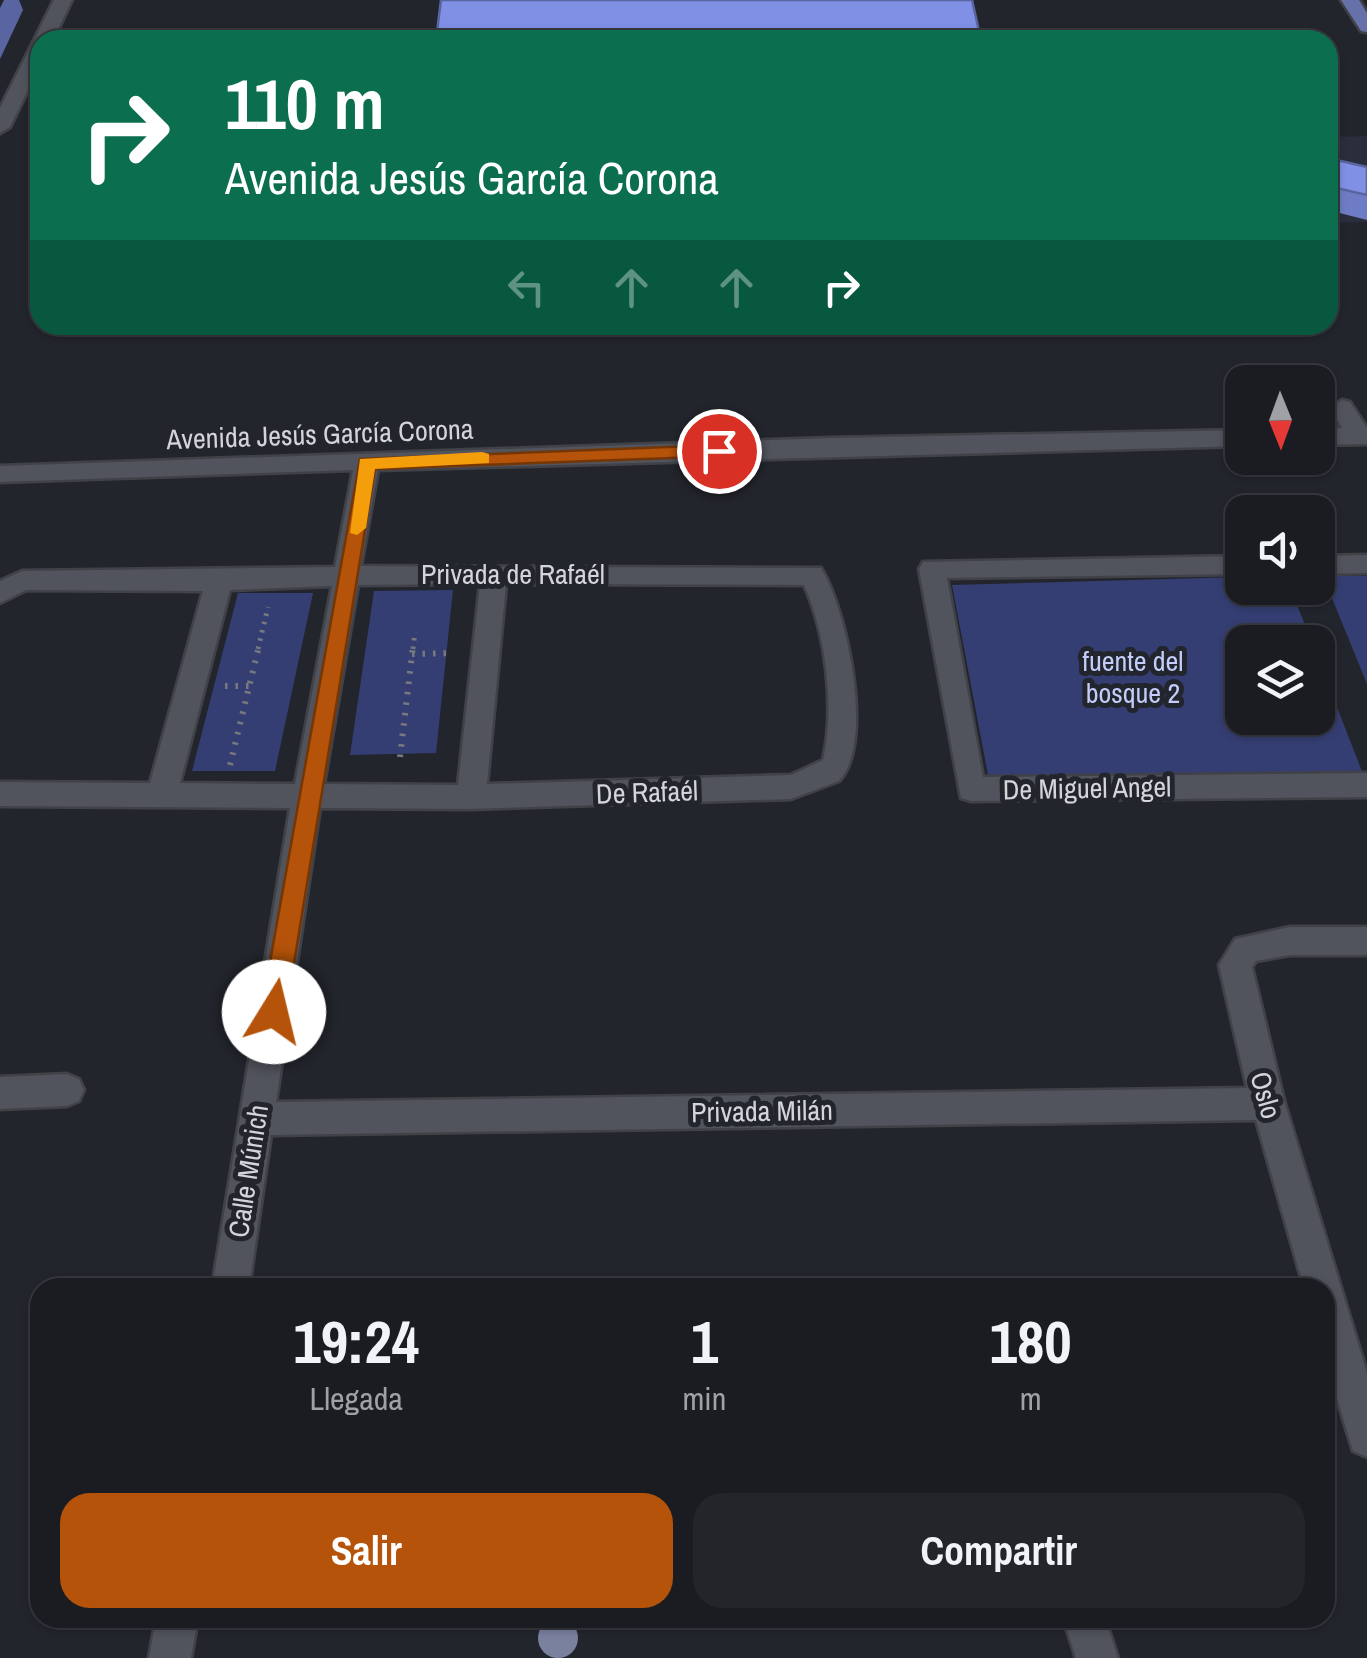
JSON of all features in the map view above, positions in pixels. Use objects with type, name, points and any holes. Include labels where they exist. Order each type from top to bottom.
[{"type":"main road","points":[[1350,0],[1367,27]]},
{"type":"street","points":[[49,30],[64,0]]},
{"type":"street","points":[[0,128],[30,67]]},
{"type":"street","points":[[1342,408],[1362,436]]},
{"type":"street","points":[[1169,412],[1178,440]]},
{"type":"street","points":[[1335,437],[1362,436]]},
{"type":"street","name":"Avenida Jesús García Corona","points":[[0,474],[1225,439]]},
{"type":"street","name":"Calle Múnich","points":[[232,1278],[307,797],[367,463]]},
{"type":"street","points":[[1335,564],[1367,564]]},
{"type":"street","name":"De Miguel Angel","points":[[1225,565],[932,568],[971,789],[1367,784]]},
{"type":"street","name":"Privada de Rafaél","points":[[0,592],[22,582],[47,580],[219,581],[350,574],[812,575],[825,596],[840,714],[839,760],[821,778]]},
{"type":"street","points":[[471,798],[494,576]]},
{"type":"street","points":[[162,794],[219,581]]},
{"type":"street","name":"De Rafaél","points":[[0,794],[471,798],[791,787],[821,778]]},
{"type":"street","name":"Oslo","points":[[1319,1278],[1268,1104],[1235,965],[1246,949],[1290,941],[1367,940]]},
{"type":"street","points":[[0,1093],[67,1090]]},
{"type":"street","name":"Privada Milán","points":[[256,1119],[1268,1104]]},
{"type":"street","points":[[1335,1330],[1367,1437]]},
{"type":"street","points":[[170,1658],[174,1628]]},
{"type":"street","points":[[1087,1628],[1097,1658]]},
{"type":"path","points":[[228,773],[272,591]]},
{"type":"path","points":[[400,757],[414,632]]},
{"type":"path","points":[[412,654],[451,653]]},
{"type":"shaded area","points":[[1367,136],[1367,222],[1338,223],[1338,137]]},
{"type":"green space","points":[[1335,576],[1367,576],[1367,684],[1335,605]]},
{"type":"green space","name":"fuente del bosque 2","points":[[1225,577],[1225,605],[1297,605],[1305,625],[1225,625],[1225,735],[1335,735],[1335,702],[1363,774],[988,775],[952,585]]},
{"type":"green space","points":[[453,590],[436,753],[350,755],[374,591]]},
{"type":"green space","points":[[238,593],[313,593],[275,771],[192,771]]},
{"type":"building","points":[[441,0],[972,0],[979,30],[437,30]]},
{"type":"building","points":[[1338,160],[1367,167],[1367,195],[1338,188]]},
{"type":"slow traffic","points":[[357,528],[367,463],[482,459]]},
{"type":"route","points":[[274,1012],[307,797],[367,463],[719,451]]}]
